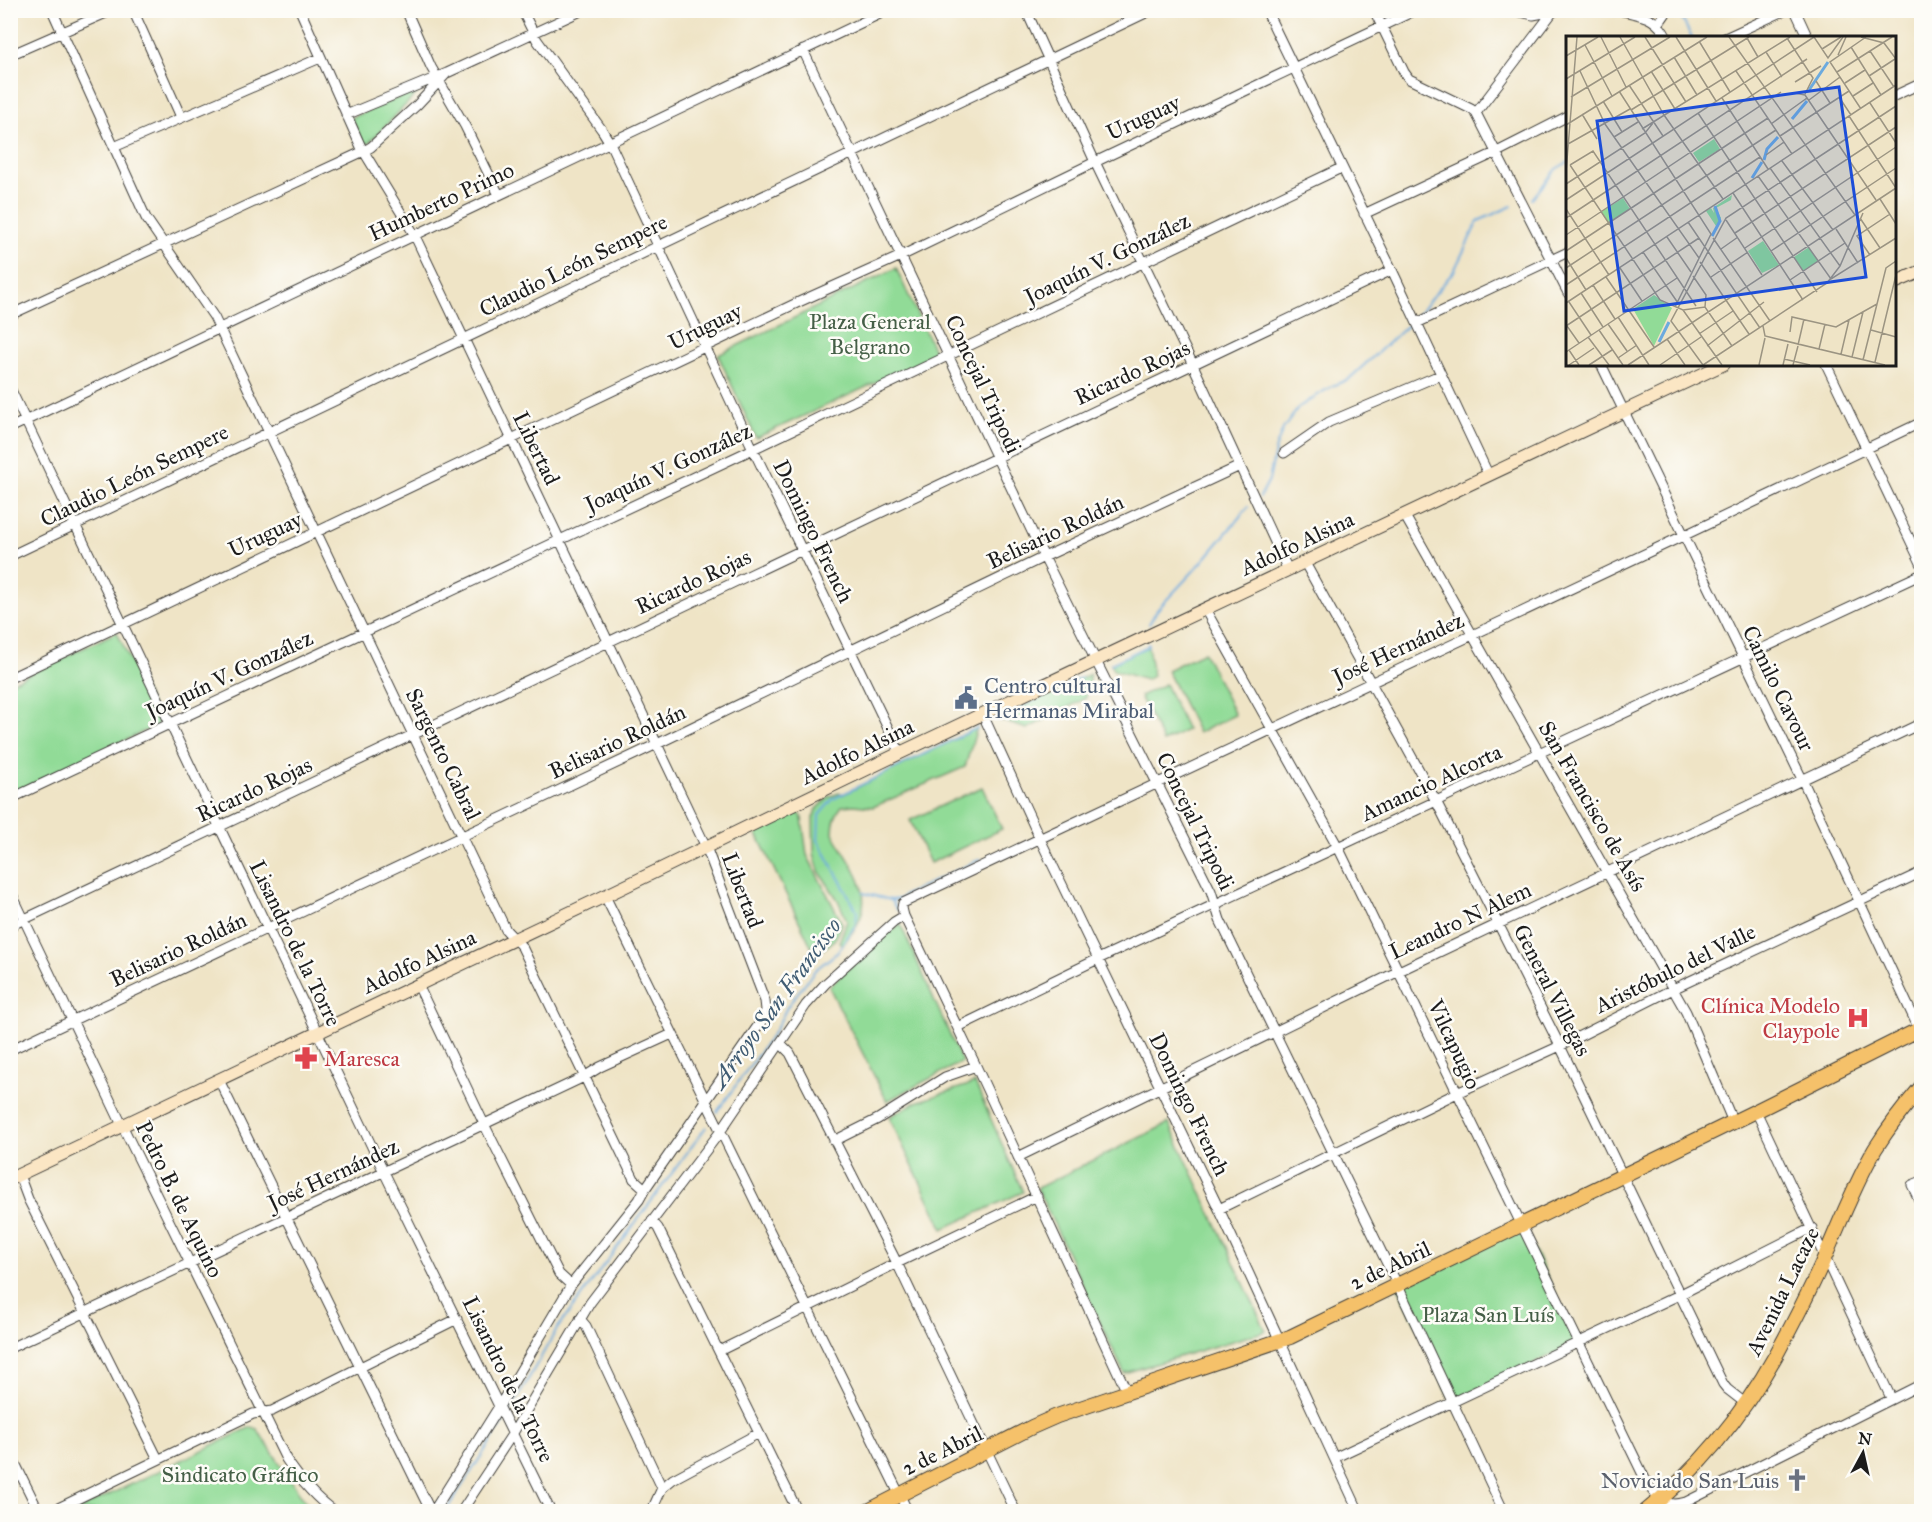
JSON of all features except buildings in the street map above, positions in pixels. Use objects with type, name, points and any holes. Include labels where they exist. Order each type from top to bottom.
[{"type":"main road","name":"2 de Abril","points":[[866,1512],[1032,1427],[1072,1410],[1282,1341],[1622,1177],[1920,1028]]},
{"type":"main road","name":"Avenida Lacaze","points":[[1645,1512],[1690,1472],[1745,1403],[1777,1353],[1825,1255],[1851,1194],[1876,1147],[1922,1086]]},
{"type":"street","name":"Sargento Cabral","points":[[52,10],[146,218],[220,328],[506,930],[522,947],[634,1179],[645,1189]]},
{"type":"street","points":[[10,55],[113,10]]},
{"type":"street","points":[[133,10],[181,117]]},
{"type":"street","name":"Libertad","points":[[300,10],[364,151],[414,234],[706,847],[765,1001],[764,1017],[705,1101]]},
{"type":"street","points":[[406,10],[438,80],[465,126],[500,195]]},
{"type":"street","name":"Domingo French","points":[[522,10],[532,33],[610,143],[753,449],[900,753]]},
{"type":"street","points":[[10,315],[364,151],[394,126],[447,73],[584,10]]},
{"type":"street","name":"Humberto Primo","points":[[10,428],[888,10]]},
{"type":"street","points":[[1026,10],[1095,162],[1288,570]]},
{"type":"street","name":"Claudio León Sempere","points":[[10,556],[1152,10]]},
{"type":"street","points":[[1266,10],[1489,476]]},
{"type":"street","points":[[1374,10],[1409,79],[1476,113],[1566,289]]},
{"type":"street","name":"Uruguay","points":[[10,678],[1416,10]]},
{"type":"street","points":[[1512,10],[1533,15],[1556,12]]},
{"type":"street","points":[[1619,10],[1659,23],[1666,36]]},
{"type":"street","points":[[1659,23],[1668,10]]},
{"type":"street","points":[[1729,36],[1786,10]]},
{"type":"street","points":[[1795,10],[1807,36]]},
{"type":"street","points":[[1476,113],[1556,12]]},
{"type":"street","name":"Concejal Tripodi","points":[[803,50],[1044,557],[1211,891],[1220,920],[1397,1284],[1504,1512]]},
{"type":"street","points":[[114,147],[320,58]]},
{"type":"street","points":[[346,115],[438,80]]},
{"type":"street","points":[[1896,95],[1922,83]]},
{"type":"street","points":[[1364,214],[1566,117]]},
{"type":"street","name":"Joaquín V. González","points":[[10,799],[950,356],[1341,168]]},
{"type":"street","points":[[1415,319],[1566,253]]},
{"type":"street","name":"Ricardo Rojas","points":[[10,926],[1392,270]]},
{"type":"street","points":[[1896,282],[1922,271]]},
{"type":"street","name":"Camilo Cavour","points":[[1602,366],[1920,1028]]},
{"type":"street","name":"Adolfo Alsina","points":[[15,1177],[900,753],[1721,366]]},
{"type":"street","points":[[1827,366],[1922,565]]},
{"type":"street","points":[[1284,453],[1329,422],[1440,375]]},
{"type":"street","name":"Lisandro de la Torre","points":[[10,388],[384,1172],[552,1512]]},
{"type":"street","name":"José Hernández","points":[[904,916],[903,903],[908,900],[1685,536],[1922,422]]},
{"type":"street","name":"Belisario Roldán","points":[[10,1050],[657,744],[1044,557],[1240,466]]},
{"type":"street","name":"San Francisco de Asís","points":[[1405,516],[1673,989],[1696,1033],[1733,1122]]},
{"type":"street","name":"General Villegas","points":[[1305,563],[1436,801],[1560,1046],[1723,1384],[1726,1389],[1745,1403]]},
{"type":"street","name":"Amancio Alcorta","points":[[958,1028],[1098,959],[1922,574]]},
{"type":"street","name":"Vilcapugio","points":[[1205,609],[1338,847],[1647,1483],[1660,1500]]},
{"type":"street","name":"Domingo French","points":[[983,715],[1040,839],[1282,1341],[1359,1512]]},
{"type":"street","name":"Leandro N Alem","points":[[1018,1157],[1399,971],[1922,723]]},
{"type":"street","name":"Aristóbulo del Valle","points":[[1219,1209],[1560,1046],[1673,989],[1922,872]]},
{"type":"street","name":"Pedro B. de Aquino","points":[[10,890],[189,1264],[286,1459],[321,1502],[335,1512]]},
{"type":"street","points":[[605,896],[908,1512]]},
{"type":"street","points":[[461,1512],[590,1303],[719,1130],[814,994],[904,916],[1127,1392]]},
{"type":"street","points":[[418,985],[559,1274],[571,1285]]},
{"type":"street","name":"José Hernández","points":[[10,1348],[672,1034]]},
{"type":"street","points":[[780,1043],[790,1053],[897,1263],[1017,1512]]},
{"type":"street","points":[[834,1141],[878,1119],[945,1077],[976,1066]]},
{"type":"street","points":[[219,1080],[432,1512],[502,1409],[571,1285],[639,1200],[705,1101]]},
{"type":"street","points":[[1756,1111],[1891,1398]]},
{"type":"street","points":[[15,1177],[158,1459]]},
{"type":"street","points":[[1922,1181],[1912,1185],[1922,1206]]},
{"type":"street","points":[[719,1351],[1036,1196]]},
{"type":"street","points":[[652,1221],[658,1228],[798,1512]]},
{"type":"street","points":[[1334,1458],[1679,1295],[1812,1228]]},
{"type":"street","points":[[50,1512],[253,1414],[272,1411],[458,1319]]},
{"type":"street","points":[[580,1319],[586,1326],[662,1488]]},
{"type":"street","points":[[1660,1500],[1675,1505],[1686,1502],[1922,1384]]},
{"type":"street","points":[[651,1512],[662,1488],[686,1471],[759,1433]]},
{"type":"street","points":[[10,1453],[39,1512]]},
{"type":"green space","points":[[423,87],[368,144],[363,143],[351,118]]},
{"type":"green space","name":"Plaza General Belgrano","points":[[896,268],[936,355],[756,438],[718,355]]},
{"type":"green space","points":[[117,632],[160,724],[11,794],[10,683]]},
{"type":"green space","points":[[1148,646],[1153,676],[1146,680],[1113,670],[1111,664]]},
{"type":"green space","points":[[1204,652],[1235,715],[1198,733],[1167,670]]},
{"type":"green space","points":[[1090,674],[1086,698],[1027,729],[996,719]]},
{"type":"green space","points":[[1165,684],[1187,730],[1163,742],[1140,696]]},
{"type":"green space","points":[[977,728],[965,767],[873,807],[842,806],[838,812],[833,833],[856,873],[863,894],[860,920],[843,945],[839,942],[847,921],[838,900],[819,871],[814,854],[813,818],[816,810],[829,797],[839,793],[842,795]]},
{"type":"green space","points":[[982,787],[1002,829],[930,863],[910,820]]},
{"type":"green space","points":[[798,810],[802,818],[807,855],[842,923],[833,942],[815,954],[755,830]]},
{"type":"green space","points":[[900,923],[962,1062],[887,1101],[829,987],[885,933],[896,929]]},
{"type":"green space","points":[[975,1083],[1023,1192],[943,1229],[889,1117],[916,1102]]},
{"type":"green space","points":[[1169,1123],[1266,1331],[1124,1373],[1037,1188]]},
{"type":"green space","name":"Plaza San Luís","points":[[1522,1225],[1579,1342],[1452,1402],[1397,1284]]},
{"type":"green space","name":"Sindicato Gráfico","points":[[251,1427],[257,1429],[304,1500],[316,1511],[75,1511]]},
{"type":"waterway","name":"Arroyo San Francisco","points":[[1683,10],[1680,15],[1691,36]]},
{"type":"waterway","name":"Arroyo San Francisco","points":[[1532,199],[1556,169],[1566,163]]},
{"type":"waterway","name":"Arroyo San Francisco","points":[[1416,317],[1454,271],[1478,221],[1512,206]]},
{"type":"waterway","name":"Arroyo San Francisco","points":[[1260,497],[1269,480],[1276,447],[1283,429],[1299,407],[1332,386],[1349,379],[1412,321]]},
{"type":"waterway","name":"Arroyo San Francisco","points":[[1149,624],[1157,610],[1202,562],[1248,507]]},
{"type":"waterway","name":"Arroyo San Francisco","points":[[1111,664],[1148,644]]},
{"type":"waterway","name":"Arroyo San Francisco","points":[[996,719],[1081,678]]},
{"type":"waterway","name":"Arroyo San Francisco","points":[[717,1112],[776,1029],[787,1007],[815,970],[838,952],[856,924],[857,911],[818,840],[819,815],[833,799],[977,728]]},
{"type":"waterway","points":[[891,900],[900,899],[981,859]]},
{"type":"waterway","points":[[863,893],[891,900],[897,910]]},
{"type":"waterway","name":"Arroyo San Francisco","points":[[507,1416],[557,1329],[706,1127]]},
{"type":"waterway","name":"Arroyo San Francisco","points":[[445,1512],[504,1421]]},
{"type":"place","name":"Centro cultural Hermanas Mirabal","points":[[966,698]]},
{"type":"place","name":"Clínica Modelo Claypole","points":[[1858,1018]]},
{"type":"place","name":"Maresca","points":[[306,1058]]},
{"type":"place","name":"Noviciado San Luis","points":[[1797,1480]]}]
